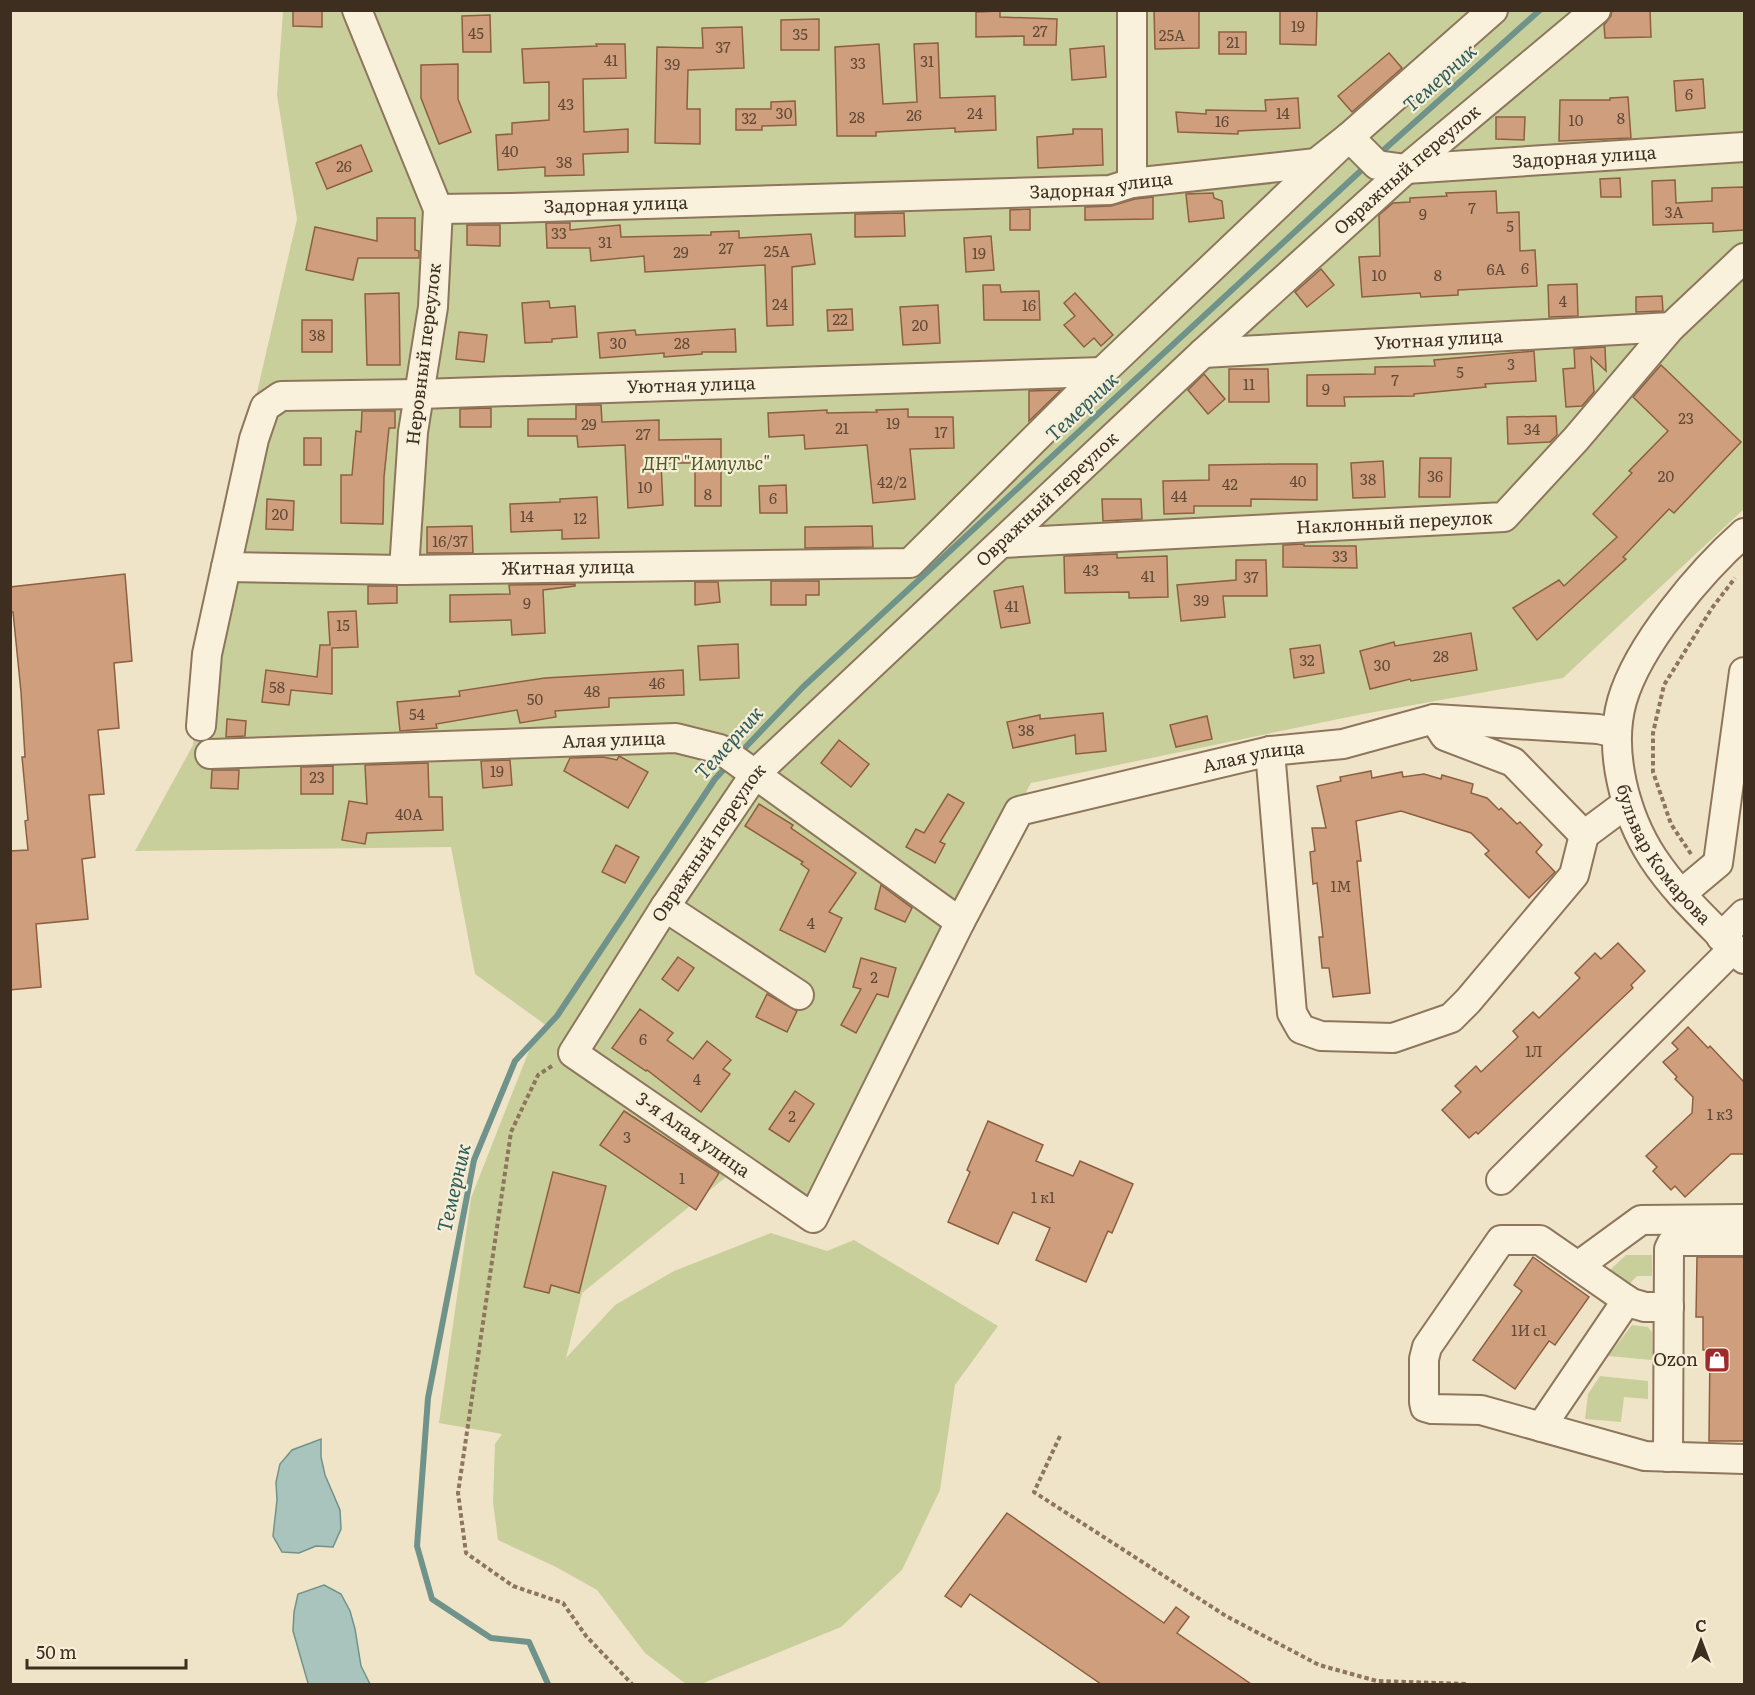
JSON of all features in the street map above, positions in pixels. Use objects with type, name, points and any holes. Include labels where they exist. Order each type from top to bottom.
[{"type":"street","name":"Неровный переулок","points":[[357,10],[438,208],[433,307],[413,432],[404,570]]},
{"type":"street","points":[[1132,10],[1132,183]]},
{"type":"street","points":[[1102,372],[1349,137],[1493,10]]},
{"type":"street","name":"Овражный переулок","points":[[573,1053],[665,908],[755,774],[1203,353],[1406,169],[1596,10]]},
{"type":"street","name":"Задорная улица","points":[[438,208],[511,208],[1110,190],[1132,183],[1316,163],[1349,137],[1377,165],[1406,169],[1744,147]]},
{"type":"street","name":"Наклонный переулок","points":[[1003,543],[1504,517],[1576,439],[1671,327],[1744,258]]},
{"type":"street","name":"Уютная улица","points":[[1203,353],[1671,327]]},
{"type":"street","name":"Уютная улица","points":[[226,567],[254,439],[265,407],[281,396],[420,394],[1102,372]]},
{"type":"street","name":"Житная улица","points":[[226,567],[404,570],[910,563],[1102,372]]},
{"type":"street","name":"бульвар Комарова","points":[[1733,948],[1681,894],[1653,858],[1634,824],[1622,784],[1616,733],[1622,700],[1634,672],[1655,636],[1706,570],[1739,552]]},
{"type":"street","points":[[201,726],[207,654],[226,567]]},
{"type":"street","points":[[1681,894],[1718,863],[1744,672]]},
{"type":"street","points":[[1434,719],[1445,736],[1513,762],[1584,835]]},
{"type":"street","name":"Алая улица","points":[[813,1218],[1018,810],[1270,751],[1343,744],[1434,719],[1598,729],[1616,733]]},
{"type":"street","name":"Алая улица","points":[[210,754],[676,738],[720,749],[960,922]]},
{"type":"street","points":[[1270,751],[1292,1013],[1301,1029],[1321,1036],[1393,1038],[1452,1018],[1574,875],[1584,835],[1627,803]]},
{"type":"street","points":[[665,908],[800,994]]},
{"type":"street","points":[[1501,1180],[1733,948],[1744,914]]},
{"type":"street","name":"3-я Алая улица","points":[[573,1053],[813,1218]]},
{"type":"street","points":[[1578,1266],[1641,1220],[1744,1220]]},
{"type":"street","points":[[1669,1307],[1637,1306],[1540,1240],[1501,1240],[1425,1353],[1425,1407],[1481,1410],[1645,1456],[1744,1459]]},
{"type":"street","points":[[1668,1457],[1669,1249],[1672,1243],[1678,1241],[1744,1241]]},
{"type":"street","points":[[1540,1427],[1627,1300]]},
{"type":"path","points":[[1705,875],[1671,824],[1653,772],[1653,733],[1664,685],[1712,608],[1739,552]]},
{"type":"path","points":[[573,1053],[538,1075],[511,1131],[458,1493],[466,1553],[513,1586],[562,1603],[586,1636],[632,1684]]},
{"type":"path","points":[[1060,1436],[1034,1492],[1226,1616],[1319,1665],[1377,1681],[1466,1684]]},
{"type":"green space","name":"ДНТ \"Импульс\"","points":[[283,11],[1744,11],[1744,509],[1563,678],[1363,714],[1031,783],[805,1209],[741,1165],[582,1293],[566,1358],[615,1305],[674,1271],[771,1233],[827,1251],[854,1240],[998,1326],[955,1385],[940,1490],[902,1570],[841,1627],[701,1684],[686,1684],[645,1653],[597,1590],[556,1567],[498,1540],[493,1502],[495,1444],[502,1434],[439,1423],[471,1198],[530,1048],[547,1026],[475,974],[451,847],[135,851],[193,745],[203,626],[297,219],[277,95]]},
{"type":"green space","points":[[1626,1255],[1652,1255],[1652,1276],[1637,1276],[1628,1285],[1609,1271]]},
{"type":"green space","points":[[1632,1325],[1648,1327],[1652,1332],[1652,1360],[1608,1356]]},
{"type":"green space","points":[[1600,1376],[1648,1381],[1648,1399],[1624,1397],[1621,1422],[1585,1419],[1588,1394]]},
{"type":"water","points":[[321,1439],[321,1457],[325,1475],[340,1510],[341,1529],[333,1547],[316,1546],[299,1553],[282,1552],[273,1536],[277,1500],[276,1482],[280,1464],[292,1450]]},
{"type":"water","points":[[324,1585],[341,1594],[350,1611],[361,1666],[370,1684],[308,1684],[293,1631],[294,1612],[298,1594]]},
{"type":"building","points":[[293,10],[322,10],[322,27],[293,26]]},
{"type":"building","points":[[1154,10],[1199,10],[1199,48],[1155,49]]},
{"type":"building","points":[[1280,10],[1317,10],[1316,45],[1280,44]]},
{"type":"building","points":[[1612,10],[1650,10],[1651,37],[1605,38],[1604,25],[1611,16]]},
{"type":"building","points":[[1000,11],[1000,17],[1057,19],[1056,45],[1024,45],[1024,36],[976,37],[976,12]]},
{"type":"building","points":[[490,15],[491,52],[463,52],[462,16]]},
{"type":"building","points":[[819,19],[819,50],[781,50],[781,20]]},
{"type":"building","points":[[742,27],[744,68],[688,70],[687,109],[700,109],[700,144],[655,143],[657,47],[703,48],[702,28]]},
{"type":"building","points":[[1219,32],[1246,32],[1246,54],[1219,54]]},
{"type":"building","points":[[938,43],[940,98],[995,96],[996,130],[955,132],[955,128],[876,132],[876,136],[837,136],[835,47],[879,44],[883,104],[917,102],[914,44]]},
{"type":"building","points":[[596,44],[625,44],[626,78],[583,79],[584,132],[628,129],[628,152],[583,154],[584,175],[545,176],[545,167],[498,170],[496,135],[512,134],[512,123],[549,120],[549,82],[524,83],[522,49],[597,46]]},
{"type":"building","points":[[1104,46],[1106,77],[1072,80],[1070,49]]},
{"type":"building","points":[[1389,53],[1402,68],[1352,112],[1338,96]]},
{"type":"building","points":[[458,64],[458,99],[471,132],[439,144],[421,98],[421,65]]},
{"type":"building","points":[[1703,79],[1705,108],[1676,111],[1674,81]]},
{"type":"building","points":[[1628,97],[1631,138],[1559,141],[1560,100],[1610,100],[1610,98]]},
{"type":"building","points":[[1298,98],[1300,128],[1238,131],[1238,134],[1178,132],[1176,112],[1206,114],[1206,110],[1266,111],[1265,100]]},
{"type":"building","points":[[795,101],[796,125],[762,126],[762,130],[736,130],[736,109],[771,109],[771,102]]},
{"type":"building","points":[[1496,117],[1525,117],[1524,140],[1496,139]]},
{"type":"building","points":[[1073,129],[1102,129],[1103,165],[1038,168],[1037,137],[1073,134]]},
{"type":"building","points":[[361,145],[372,171],[327,189],[316,163]]},
{"type":"building","points":[[1620,178],[1621,197],[1601,197],[1600,179]]},
{"type":"building","points":[[1675,180],[1676,203],[1712,201],[1712,188],[1744,187],[1744,230],[1713,232],[1713,223],[1653,225],[1652,181]]},
{"type":"building","points":[[1496,191],[1497,213],[1519,212],[1520,251],[1535,250],[1537,286],[1458,290],[1458,295],[1421,297],[1420,293],[1362,297],[1359,257],[1380,256],[1379,215],[1393,203],[1410,202],[1410,198],[1447,196],[1446,193]]},
{"type":"building","points":[[1213,193],[1214,198],[1222,201],[1224,218],[1189,222],[1186,194]]},
{"type":"building","points":[[1153,197],[1153,219],[1085,220],[1085,207],[1111,206],[1135,199]]},
{"type":"building","points":[[1030,209],[1030,230],[1010,230],[1010,210]]},
{"type":"building","points":[[904,213],[905,236],[855,237],[855,214]]},
{"type":"building","points":[[377,218],[415,218],[415,250],[419,251],[419,258],[358,258],[353,280],[306,270],[315,227],[377,241]]},
{"type":"building","points":[[546,223],[570,223],[570,230],[620,225],[621,237],[711,235],[711,232],[739,231],[739,238],[811,234],[815,264],[792,267],[793,325],[767,326],[765,265],[645,272],[644,256],[591,261],[590,248],[547,248]]},
{"type":"building","points":[[467,225],[500,225],[500,246],[467,245]]},
{"type":"building","points":[[991,236],[994,270],[966,272],[964,238]]},
{"type":"building","points":[[1321,269],[1334,285],[1307,307],[1295,292]]},
{"type":"building","points":[[1577,284],[1578,316],[1549,317],[1548,285]]},
{"type":"building","points":[[983,285],[1000,285],[1001,292],[1039,291],[1040,320],[984,320]]},
{"type":"building","points":[[399,293],[400,365],[367,365],[365,294]]},
{"type":"building","points":[[1075,293],[1113,335],[1101,346],[1094,338],[1084,347],[1064,325],[1075,316],[1064,303]]},
{"type":"building","points":[[1662,296],[1663,311],[1636,312],[1636,297]]},
{"type":"building","points":[[549,301],[550,308],[575,306],[577,337],[552,339],[552,342],[525,343],[522,303]]},
{"type":"building","points":[[938,305],[940,343],[903,345],[900,307]]},
{"type":"building","points":[[852,309],[853,330],[828,331],[827,310]]},
{"type":"building","points":[[302,320],[332,320],[332,352],[302,352]]},
{"type":"building","points":[[735,329],[736,352],[702,352],[702,354],[664,357],[664,353],[600,358],[598,333],[635,330],[636,335]]},
{"type":"building","points":[[459,332],[487,335],[484,362],[456,359]]},
{"type":"building","points":[[1605,347],[1606,371],[1591,357],[1594,392],[1582,406],[1566,407],[1563,369],[1575,368],[1574,349]]},
{"type":"building","points":[[1534,351],[1536,381],[1485,384],[1486,387],[1414,394],[1414,396],[1344,397],[1345,406],[1307,406],[1307,375],[1375,374],[1375,367],[1435,366],[1434,360]]},
{"type":"building","points":[[1661,365],[1741,442],[1674,513],[1669,509],[1623,557],[1626,559],[1537,640],[1513,608],[1559,580],[1564,586],[1617,537],[1593,514],[1632,473],[1629,471],[1668,431],[1633,397]]},
{"type":"building","points":[[1229,369],[1268,369],[1269,402],[1229,402]]},
{"type":"building","points":[[1204,374],[1225,399],[1208,414],[1188,390]]},
{"type":"building","points":[[1061,390],[1029,421],[1029,391]]},
{"type":"building","points":[[576,405],[601,405],[602,422],[659,420],[659,440],[721,439],[721,506],[695,506],[695,463],[661,463],[663,505],[628,508],[625,445],[578,447],[577,436],[528,436],[528,419],[576,419]]},
{"type":"building","points":[[491,408],[491,427],[460,427],[460,409]]},
{"type":"building","points":[[908,409],[908,417],[953,417],[954,448],[910,449],[915,499],[873,503],[867,445],[805,449],[804,435],[769,437],[768,413],[827,410],[827,413],[877,412],[876,410]]},
{"type":"building","points":[[362,411],[395,411],[395,428],[389,428],[384,477],[383,524],[341,523],[341,475],[352,475],[356,431],[361,432]]},
{"type":"building","points":[[1556,416],[1557,435],[1550,442],[1508,444],[1507,417]]},
{"type":"building","points":[[304,438],[321,438],[321,465],[304,465]]},
{"type":"building","points":[[1420,458],[1451,458],[1450,497],[1419,497]]},
{"type":"building","points":[[1383,461],[1385,497],[1353,498],[1351,463]]},
{"type":"building","points":[[1317,464],[1317,500],[1251,499],[1251,506],[1194,506],[1194,513],[1164,514],[1163,481],[1209,480],[1209,465]]},
{"type":"building","points":[[786,485],[787,513],[760,513],[759,486]]},
{"type":"building","points":[[597,497],[599,538],[562,539],[562,530],[511,532],[510,504],[560,502],[560,499]]},
{"type":"building","points":[[267,499],[294,501],[293,530],[266,529]]},
{"type":"building","points":[[1102,499],[1141,499],[1142,519],[1103,521]]},
{"type":"building","points":[[472,526],[473,553],[427,553],[427,527]]},
{"type":"building","points":[[872,526],[873,547],[805,548],[805,527]]},
{"type":"building","points":[[1304,544],[1304,546],[1356,546],[1357,568],[1283,567],[1283,545]]},
{"type":"building","points":[[1117,554],[1117,558],[1167,556],[1168,597],[1129,598],[1129,592],[1065,593],[1064,556]]},
{"type":"building","points":[[1236,560],[1266,560],[1267,596],[1223,596],[1225,617],[1181,621],[1177,585],[1236,580]]},
{"type":"building","points":[[125,574],[132,661],[114,663],[119,728],[98,730],[104,794],[89,795],[95,857],[82,859],[88,919],[36,924],[41,987],[10,990],[10,851],[28,850],[25,821],[28,820],[22,757],[25,757],[21,692],[13,612],[10,612],[10,587]]},
{"type":"building","points":[[771,581],[819,581],[819,595],[806,595],[806,605],[771,605]]},
{"type":"building","points":[[695,582],[718,582],[720,602],[695,605]]},
{"type":"building","points":[[575,584],[575,586],[543,590],[545,633],[512,635],[511,620],[450,622],[450,595],[510,594],[509,585]]},
{"type":"building","points":[[368,586],[397,586],[397,603],[368,604]]},
{"type":"building","points":[[1023,586],[1030,623],[1001,628],[994,591]]},
{"type":"building","points":[[356,611],[358,647],[332,648],[332,694],[291,690],[289,705],[262,702],[266,670],[317,677],[320,645],[330,645],[328,612]]},
{"type":"building","points":[[1471,633],[1477,670],[1411,681],[1410,679],[1370,689],[1360,651],[1394,642],[1395,646]]},
{"type":"building","points":[[738,644],[739,678],[700,680],[698,646]]},
{"type":"building","points":[[1320,645],[1324,673],[1294,678],[1290,649]]},
{"type":"building","points":[[683,670],[684,695],[609,698],[609,707],[555,711],[556,717],[520,723],[517,710],[436,724],[437,728],[400,731],[397,702],[460,696],[459,691],[545,678]]},
{"type":"building","points":[[1103,713],[1106,751],[1076,754],[1075,735],[1013,748],[1007,722],[1040,715],[1040,719]]},
{"type":"building","points":[[1207,716],[1212,739],[1176,747],[1170,725]]},
{"type":"building","points":[[227,719],[246,721],[245,736],[226,737]]},
{"type":"building","points":[[839,740],[869,764],[851,787],[821,763]]},
{"type":"building","points":[[619,756],[648,772],[628,808],[564,771],[570,758],[603,757],[617,760]]},
{"type":"building","points":[[510,760],[512,785],[483,788],[481,761]]},
{"type":"building","points":[[428,763],[429,797],[442,797],[443,830],[367,833],[365,844],[342,840],[349,801],[367,804],[365,765]]},
{"type":"building","points":[[333,766],[333,794],[301,794],[301,767]]},
{"type":"building","points":[[212,770],[239,770],[238,789],[211,788]]},
{"type":"building","points":[[1371,771],[1372,778],[1402,772],[1403,777],[1424,774],[1441,779],[1442,775],[1473,784],[1471,793],[1487,798],[1499,810],[1501,808],[1517,824],[1520,822],[1542,845],[1536,852],[1555,872],[1529,898],[1485,854],[1489,851],[1471,833],[1401,811],[1356,821],[1361,861],[1357,861],[1370,993],[1333,997],[1329,968],[1322,968],[1319,937],[1323,937],[1317,883],[1313,884],[1310,852],[1315,851],[1312,828],[1326,828],[1317,786],[1341,781],[1340,777]]},
{"type":"building","points":[[948,794],[964,803],[940,842],[945,844],[935,863],[906,847],[916,829],[924,833]]},
{"type":"building","points":[[759,804],[793,825],[791,828],[856,873],[829,912],[842,918],[825,952],[780,930],[809,870],[801,864],[803,862],[745,826]]},
{"type":"building","points":[[616,845],[639,857],[625,883],[602,872]]},
{"type":"building","points":[[881,885],[912,908],[905,922],[875,909]]},
{"type":"building","points":[[1618,943],[1645,971],[1631,985],[1633,988],[1478,1134],[1476,1132],[1469,1138],[1442,1110],[1461,1092],[1455,1086],[1476,1066],[1481,1072],[1518,1037],[1513,1031],[1533,1012],[1539,1018],[1580,978],[1575,973],[1595,953],[1601,959]]},
{"type":"building","points":[[678,957],[694,968],[678,991],[662,979]]},
{"type":"building","points":[[861,958],[896,968],[888,997],[877,994],[856,1033],[841,1025],[861,989],[853,987]]},
{"type":"building","points":[[767,994],[797,1011],[787,1032],[756,1017]]},
{"type":"building","points":[[640,1009],[673,1033],[667,1040],[693,1059],[707,1041],[731,1060],[723,1069],[730,1074],[701,1112],[647,1070],[612,1048]]},
{"type":"building","points":[[1688,1027],[1708,1048],[1710,1046],[1744,1082],[1744,1154],[1731,1154],[1685,1197],[1675,1186],[1671,1190],[1653,1171],[1657,1167],[1646,1156],[1692,1113],[1693,1097],[1675,1079],[1677,1077],[1663,1062],[1678,1049],[1672,1043]]},
{"type":"building","points":[[795,1091],[814,1104],[789,1142],[769,1129]]},
{"type":"building","points":[[624,1111],[719,1173],[696,1210],[600,1145]]},
{"type":"building","points":[[988,1121],[1043,1145],[1036,1161],[1073,1176],[1080,1161],[1133,1184],[1112,1233],[1108,1231],[1086,1282],[1036,1260],[1050,1228],[1013,1212],[998,1244],[948,1222],[970,1172],[967,1170]]},
{"type":"building","points":[[553,1172],[606,1186],[579,1293],[551,1285],[549,1293],[524,1287]]},
{"type":"building","points":[[1533,1257],[1589,1297],[1555,1345],[1549,1341],[1515,1389],[1473,1360],[1522,1291],[1514,1285]]},
{"type":"building","points":[[1697,1257],[1744,1257],[1744,1441],[1709,1441],[1710,1350],[1703,1350],[1703,1317],[1696,1317]]},
{"type":"building","points":[[1007,1513],[1164,1623],[1176,1607],[1189,1617],[1177,1633],[1251,1684],[1101,1684],[970,1594],[961,1607],[945,1596]]},
{"type":"waterway","name":"Темерник","points":[[1377,156],[1540,10]]},
{"type":"waterway","name":"Темерник","points":[[740,753],[803,687],[1367,165]]},
{"type":"waterway","name":"Темерник","points":[[548,1684],[529,1642],[491,1638],[432,1599],[417,1546],[428,1398],[474,1160],[515,1061],[557,1016],[715,779],[729,764]]},
{"type":"place","name":"Ozon","points":[[1717,1360]]}]
